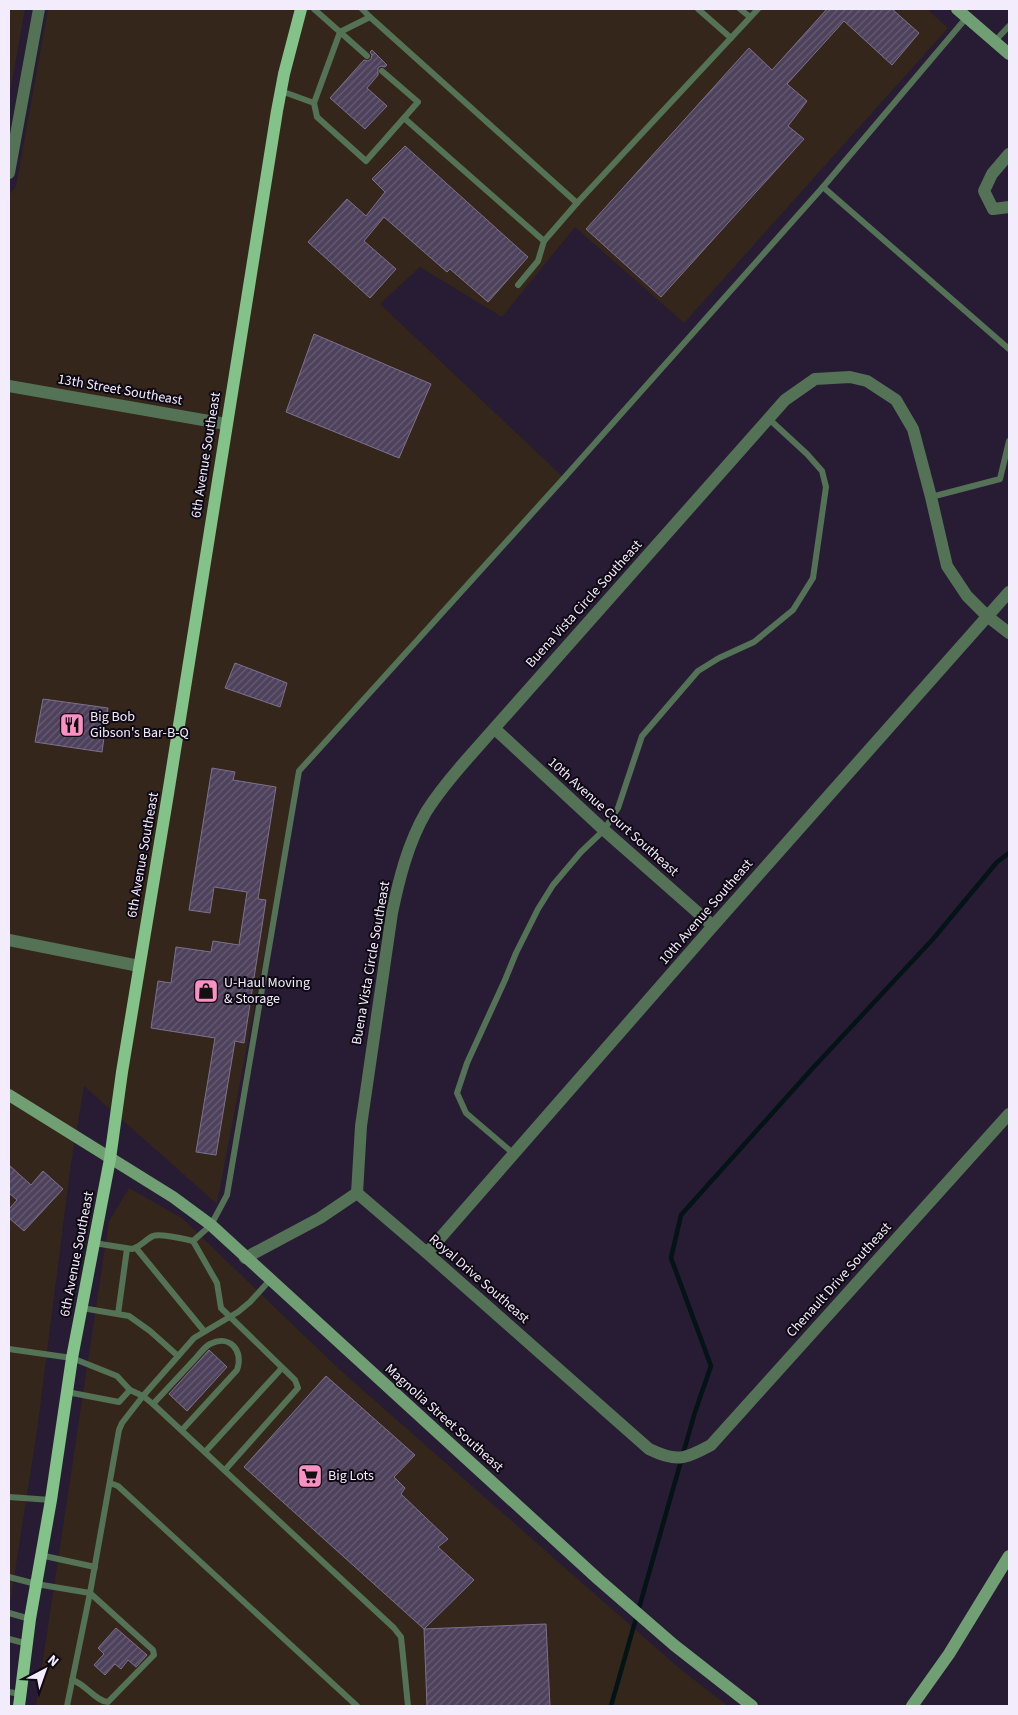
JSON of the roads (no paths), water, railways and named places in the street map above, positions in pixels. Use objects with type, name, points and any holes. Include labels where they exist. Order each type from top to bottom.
[{"type":"main road","name":"6th Avenue Southeast","points":[[16,1697],[28,1644],[30,1619],[51,1500],[72,1358],[110,1160],[122,1072],[281,91],[301,9]]},
{"type":"street","points":[[9,173],[39,9]]},
{"type":"street","points":[[957,9],[1009,54]]},
{"type":"street","points":[[1009,154],[992,174],[984,191],[993,209],[1009,207]]},
{"type":"street","name":"Buena Vista Circle Southeast","points":[[357,1193],[361,1126],[392,913],[400,879],[411,846],[425,814],[445,785],[785,400],[815,379],[850,377],[867,381],[896,400],[913,429],[947,566],[967,596],[987,616],[1009,633]]},
{"type":"street","name":"13th Street Southeast","points":[[9,386],[226,424]]},
{"type":"street","name":"10th Avenue Southeast","points":[[427,1253],[712,926],[1009,592]]},
{"type":"street","name":"10th Avenue Court Southeast","points":[[494,729],[712,926]]},
{"type":"street","points":[[9,940],[139,966]]},
{"type":"street","name":"Magnolia Street Southeast","points":[[9,1095],[110,1160],[173,1197],[211,1225],[598,1579],[674,1646],[752,1706]]},
{"type":"street","name":"Chenault Drive Southeast","points":[[684,1458],[711,1445],[1009,1114]]},
{"type":"street","points":[[245,1258],[320,1218],[357,1193]]},
{"type":"street","name":"Royal Drive Southeast","points":[[357,1193],[648,1449],[666,1458],[684,1458]]},
{"type":"street","points":[[912,1706],[949,1654],[1009,1556]]},
{"type":"lane","points":[[314,9],[367,56]]},
{"type":"lane","points":[[362,9],[577,203]]},
{"type":"lane","points":[[698,9],[731,38]]},
{"type":"lane","points":[[740,9],[750,18]]},
{"type":"lane","points":[[518,285],[538,261],[544,241],[577,203],[758,9]]},
{"type":"lane","points":[[370,17],[340,32],[314,103],[317,117],[366,161],[418,102],[382,70]]},
{"type":"lane","points":[[193,1241],[211,1225],[227,1195],[299,771],[564,478],[822,187],[967,18]]},
{"type":"lane","points":[[995,41],[1009,26]]},
{"type":"lane","points":[[281,91],[314,103]]},
{"type":"lane","points":[[404,118],[544,241]]},
{"type":"lane","points":[[822,187],[1009,349]]},
{"type":"lane","points":[[514,1154],[466,1113],[457,1093],[467,1063],[506,980],[516,953],[538,909],[553,885],[581,852],[604,830],[618,808],[642,736],[698,671],[719,658],[754,642],[793,610],[813,578],[826,487],[822,471],[808,454],[769,419]]},
{"type":"lane","points":[[931,497],[1000,479],[1009,440]]},
{"type":"lane","points":[[94,1243],[127,1249],[136,1248],[154,1235],[193,1241]]},
{"type":"lane","points":[[193,1241],[217,1283],[221,1308],[298,1384],[297,1391],[225,1470]]},
{"type":"lane","points":[[136,1248],[204,1331]]},
{"type":"lane","points":[[118,1314],[127,1249]]},
{"type":"lane","points":[[67,1706],[95,1567],[119,1430],[122,1423],[194,1338],[250,1302],[270,1280]]},
{"type":"lane","points":[[82,1308],[129,1316],[178,1356]]},
{"type":"lane","points":[[153,1404],[207,1345],[220,1341],[228,1342],[238,1350],[240,1356],[238,1370],[182,1430]]},
{"type":"lane","points":[[9,1348],[72,1358],[117,1376],[130,1390],[143,1396],[182,1430],[394,1628],[401,1637],[408,1706]]},
{"type":"lane","points":[[205,1452],[282,1368]]},
{"type":"lane","points":[[67,1392],[119,1402],[130,1390]]},
{"type":"lane","points":[[110,1483],[118,1486],[357,1706]]},
{"type":"lane","points":[[9,1497],[51,1500]]},
{"type":"lane","points":[[40,1555],[95,1567]]},
{"type":"lane","points":[[9,1577],[36,1584],[90,1593],[150,1647],[154,1655],[108,1702],[101,1700],[81,1683],[72,1680]]},
{"type":"lane","points":[[9,1613],[30,1619]]},
{"type":"lane","points":[[9,1639],[28,1644]]},
{"type":"waterway","points":[[611,1706],[695,1412],[711,1366],[671,1258],[681,1215],[811,1070],[933,939],[997,862],[1009,853]]},
{"type":"place","name":"Big Bob Gibson's Bar-B-Q","points":[[72,725]]},
{"type":"place","name":"U-Haul Moving & Storage","points":[[206,991]]},
{"type":"place","name":"Big Lots","points":[[310,1476]]}]
